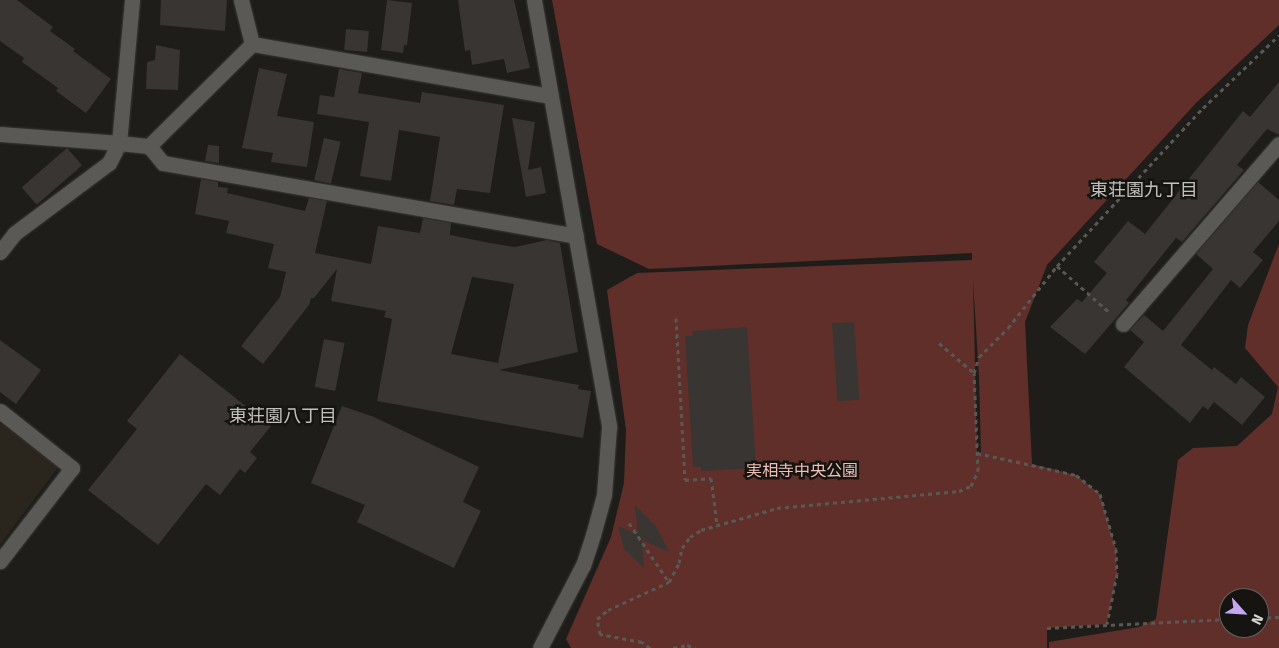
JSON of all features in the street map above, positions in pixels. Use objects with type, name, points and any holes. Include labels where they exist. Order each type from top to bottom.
[{"type":"street","points":[[0,252],[15,233],[109,163],[119,143],[132,0]]},
{"type":"street","points":[[241,0],[252,44]]},
{"type":"street","points":[[534,0],[609,427],[604,486],[583,565],[540,648]]},
{"type":"street","points":[[149,146],[252,44]]},
{"type":"street","points":[[252,44],[551,96]]},
{"type":"street","points":[[0,134],[149,146],[163,163],[576,236]]},
{"type":"street","points":[[1123,324],[1279,144]]},
{"type":"street","points":[[0,411],[72,468],[0,561]]},
{"type":"path","points":[[650,648],[642,642],[600,634],[595,624],[600,615],[608,610],[669,582],[690,537],[716,524],[776,508],[966,490],[977,476],[974,373],[979,357],[1008,328],[1057,266],[1203,108],[1279,35]]},
{"type":"path","points":[[1057,266],[1123,324]]},
{"type":"path","points":[[676,318],[685,480],[711,478],[716,524]]},
{"type":"path","points":[[939,343],[974,373]]},
{"type":"path","points":[[977,453],[1076,475],[1100,494],[1116,549],[1117,574],[1107,624]]},
{"type":"path","points":[[629,523],[669,582]]},
{"type":"path","points":[[1047,628],[1219,619]]},
{"type":"path","points":[[673,648],[687,645],[694,648]]},
{"type":"shaded area","points":[[0,423],[59,466],[0,545]]},
{"type":"green space","name":"実相寺中央公園","points":[[552,0],[1279,0],[1279,25],[1196,103],[1047,265],[1025,322],[1032,464],[1076,475],[1100,494],[1116,549],[1117,574],[1107,624],[1047,628],[1047,648],[571,648],[566,639],[611,537],[624,483],[626,430],[607,290],[637,273],[972,260],[972,253],[649,269],[597,244]],"holes":[[[973,280],[979,377],[981,454],[977,453]]]},
{"type":"green space","points":[[1279,244],[1279,648],[1049,648],[1049,642],[1139,627],[1156,619],[1178,460],[1193,448],[1237,446],[1272,414],[1278,387],[1245,348],[1248,325]]},
{"type":"building","points":[[0,0],[17,0],[53,27],[50,31],[75,49],[73,51],[111,79],[86,113],[56,91],[58,88],[22,62],[24,58],[0,41]]},
{"type":"building","points":[[161,0],[227,0],[225,31],[160,25]]},
{"type":"building","points":[[387,0],[412,3],[407,45],[404,45],[403,53],[381,50]]},
{"type":"building","points":[[458,0],[514,0],[530,68],[507,73],[504,59],[472,65],[470,50],[465,51]]},
{"type":"building","points":[[346,29],[369,31],[367,52],[344,50]]},
{"type":"building","points":[[156,45],[180,50],[178,90],[146,89],[147,62],[155,60]]},
{"type":"building","points":[[259,68],[287,74],[277,116],[314,122],[307,167],[271,162],[273,153],[242,148]]},
{"type":"building","points":[[339,69],[362,73],[358,93],[420,103],[422,92],[504,105],[490,193],[457,189],[454,205],[430,201],[440,137],[399,130],[391,181],[360,176],[369,122],[317,114],[320,95],[334,97]]},
{"type":"building","points":[[1279,82],[1279,135],[1267,129],[1237,165],[1244,170],[1182,242],[1176,238],[1126,300],[1129,303],[1085,354],[1050,327],[1077,299],[1082,302],[1107,273],[1094,262],[1128,221],[1145,234],[1243,111],[1250,117]]},
{"type":"building","points":[[512,118],[535,122],[528,170],[541,167],[546,193],[526,197]]},
{"type":"building","points":[[324,138],[341,142],[331,184],[314,180]]},
{"type":"building","points":[[208,145],[219,146],[219,163],[205,161]]},
{"type":"building","points":[[67,148],[82,165],[37,205],[22,187]]},
{"type":"building","points":[[201,179],[218,182],[218,187],[228,188],[227,193],[305,211],[309,198],[327,201],[315,253],[371,264],[378,226],[420,233],[423,218],[451,223],[450,235],[490,243],[515,247],[547,240],[560,243],[578,352],[499,370],[579,385],[578,389],[591,391],[583,438],[377,401],[392,319],[384,317],[386,311],[331,301],[337,269],[314,298],[311,298],[309,305],[263,364],[241,346],[280,297],[286,272],[268,268],[274,244],[226,233],[229,221],[195,214]],"holes":[[[472,277],[514,284],[498,363],[451,354]]]},
{"type":"building","points":[[1258,182],[1279,200],[1279,221],[1253,252],[1263,260],[1240,288],[1231,280],[1181,345],[1212,370],[1214,367],[1236,384],[1241,377],[1265,397],[1242,425],[1214,402],[1208,410],[1203,406],[1190,423],[1124,367],[1144,342],[1130,330],[1144,315],[1163,331],[1213,269],[1196,254]]},
{"type":"building","points":[[854,322],[859,400],[837,401],[832,324]]},
{"type":"building","points":[[747,327],[756,468],[701,471],[701,467],[693,467],[685,336],[693,336],[692,331]]},
{"type":"building","points":[[324,339],[345,343],[335,391],[315,387]]},
{"type":"building","points":[[0,340],[41,370],[16,404],[0,392]]},
{"type":"building","points":[[180,354],[271,426],[250,452],[257,458],[245,473],[240,469],[220,495],[206,484],[158,545],[88,490],[137,429],[127,421]]},
{"type":"building","points":[[342,406],[374,417],[479,467],[463,502],[481,511],[454,568],[357,522],[365,505],[311,483]]},
{"type":"building","points":[[635,505],[656,526],[669,552],[642,540],[644,568],[624,549],[618,526],[638,534]]},
{"type":"district","name":"東荘園九丁目","points":[[1144,190]]},
{"type":"district","name":"東荘園八丁目","points":[[283,416]]}]
